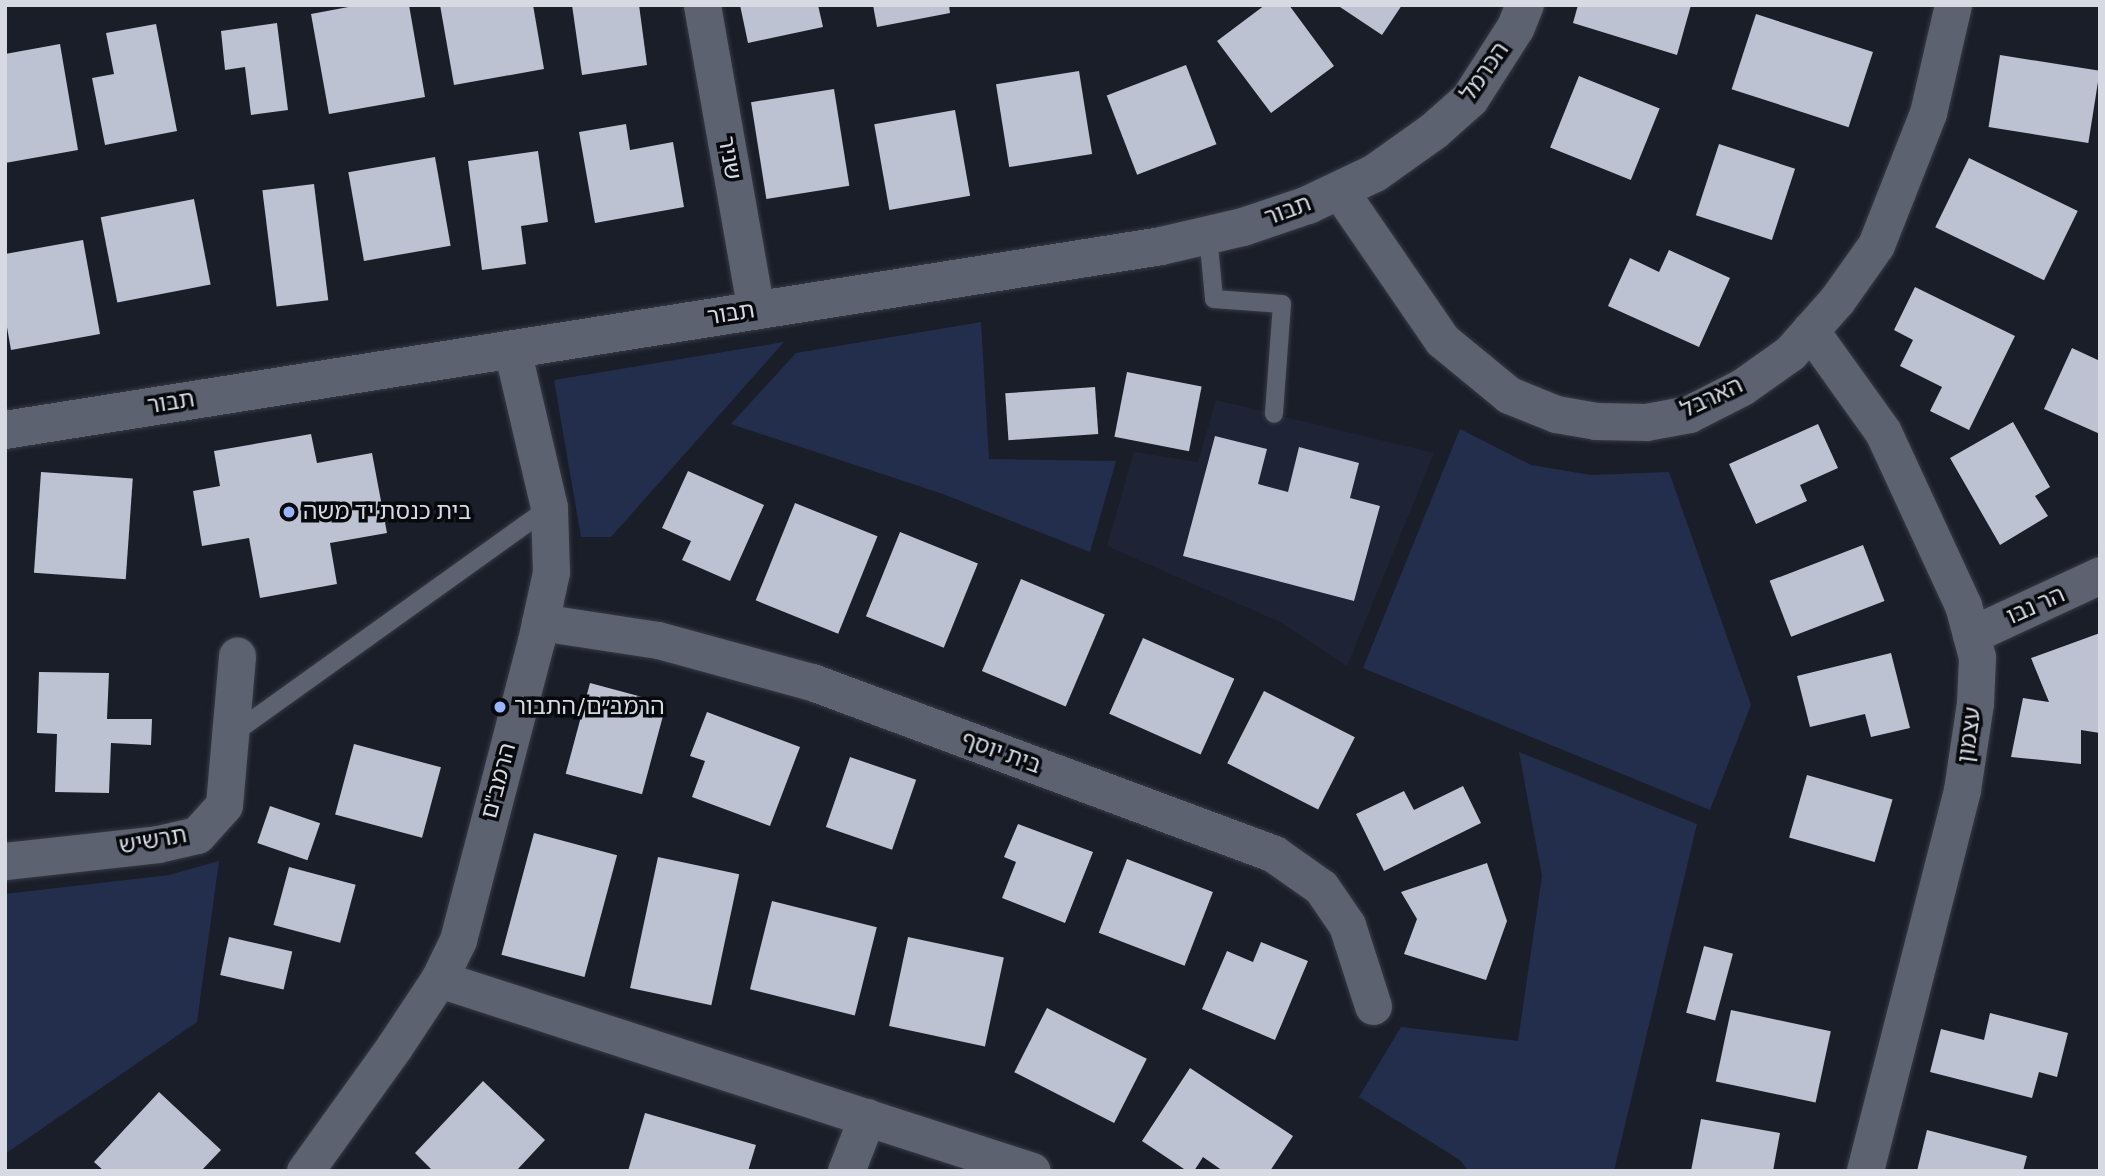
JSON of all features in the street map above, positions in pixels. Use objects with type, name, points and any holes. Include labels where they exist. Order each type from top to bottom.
[{"type":"street","name":"שניר","points":[[702,5],[756,310]]},
{"type":"street","name":"הכרמל","points":[[1434,131],[1470,99],[1516,27],[1525,5]]},
{"type":"street","name":"הארבל","points":[[1339,190],[1442,340],[1509,395],[1556,414],[1646,422],[1689,414],[1742,387],[1790,353],[1876,245],[1928,113],[1953,5]]},
{"type":"street","name":"תבור","points":[[5,430],[1208,235],[1308,205],[1375,173],[1434,131]]},
{"type":"street","name":"עצמון","points":[[1810,330],[1883,432],[1963,605],[1977,657],[1975,703],[1962,790],[1865,1171]]},
{"type":"street","name":"הרמב\"ם","points":[[305,1171],[439,979],[458,940],[540,622],[551,572],[549,507],[512,349]]},
{"type":"street","name":"הר נבו","points":[[1971,635],[2100,575]]},
{"type":"street","name":"בית יוסף","points":[[540,622],[658,640],[812,682],[1274,854],[1321,887],[1347,925],[1373,1006]]},
{"type":"street","name":"תרשיש","points":[[5,861],[158,844],[197,835],[224,804],[237,656]]},
{"type":"street","points":[[439,979],[1032,1171]]},
{"type":"street","points":[[846,1171],[867,1117]]},
{"type":"lane","points":[[1208,235],[1214,299],[1282,304],[1275,414]]},
{"type":"lane","points":[[230,736],[549,507]]},
{"type":"shaded area","points":[[981,322],[989,459],[1116,461],[1090,552],[943,494],[731,424],[796,353]]},
{"type":"shaded area","points":[[784,342],[611,537],[581,537],[554,380]]},
{"type":"shaded area","points":[[1216,400],[1434,453],[1347,666],[1282,623],[1107,546],[1134,452],[1198,462]]},
{"type":"shaded area","points":[[1460,429],[1531,465],[1591,475],[1669,472],[1751,705],[1710,810],[1363,668]]},
{"type":"shaded area","points":[[1519,752],[1697,824],[1614,1171],[1468,1171],[1460,1160],[1359,1097],[1401,1027],[1518,1041],[1542,876]]},
{"type":"shaded area","points":[[219,861],[197,1022],[5,1154],[5,894],[169,875]]},
{"type":"building","points":[[359,5],[409,5],[425,97],[329,114],[311,14]]},
{"type":"building","points":[[440,5],[533,5],[544,69],[454,85]]},
{"type":"building","points":[[572,5],[639,5],[647,65],[582,75]]},
{"type":"building","points":[[740,5],[818,5],[823,27],[748,43]]},
{"type":"building","points":[[873,5],[949,5],[950,13],[877,27]]},
{"type":"building","points":[[1265,5],[1289,5],[1334,66],[1271,113],[1217,41]]},
{"type":"building","points":[[1337,5],[1402,5],[1382,35]]},
{"type":"building","points":[[1578,5],[1691,5],[1677,55],[1573,23]]},
{"type":"building","points":[[1756,14],[1873,52],[1849,127],[1732,89]]},
{"type":"building","points":[[277,23],[288,110],[251,115],[245,67],[225,70],[221,31]]},
{"type":"building","points":[[156,24],[177,131],[105,145],[92,78],[114,74],[106,33]]},
{"type":"building","points":[[60,44],[78,150],[5,163],[5,54]]},
{"type":"building","points":[[2000,55],[2100,71],[2088,143],[1989,127]]},
{"type":"building","points":[[1186,65],[1216,144],[1137,175],[1107,95]]},
{"type":"building","points":[[1079,71],[1092,154],[1009,167],[996,84]]},
{"type":"building","points":[[1579,76],[1660,109],[1631,180],[1550,147]]},
{"type":"building","points":[[834,89],[849,186],[766,199],[751,102]]},
{"type":"building","points":[[955,110],[970,196],[889,210],[874,124]]},
{"type":"building","points":[[626,124],[630,150],[673,142],[684,207],[595,223],[579,132]]},
{"type":"building","points":[[1719,144],[1795,169],[1772,240],[1696,215]]},
{"type":"building","points":[[538,151],[548,222],[521,226],[526,264],[482,270],[468,161]]},
{"type":"building","points":[[435,157],[451,246],[364,261],[348,172]]},
{"type":"building","points":[[1969,158],[2078,211],[2044,280],[1935,227]]},
{"type":"building","points":[[314,184],[328,300],[277,306],[262,190]]},
{"type":"building","points":[[194,199],[211,284],[117,303],[101,217]]},
{"type":"building","points":[[83,240],[100,334],[11,350],[5,316],[5,254]]},
{"type":"building","points":[[1669,250],[1730,278],[1699,347],[1608,306],[1630,258],[1659,272]]},
{"type":"building","points":[[1915,287],[2015,336],[1969,430],[1930,411],[1942,387],[1900,366],[1913,340],[1894,330]]},
{"type":"building","points":[[2072,348],[2100,361],[2100,434],[2044,409]]},
{"type":"building","points":[[1127,372],[1202,387],[1189,451],[1114,437]]},
{"type":"building","points":[[1095,387],[1098,434],[1008,440],[1005,393]]},
{"type":"building","points":[[2013,422],[2050,487],[2035,496],[2048,516],[2000,545],[1950,458]]},
{"type":"building","points":[[1818,424],[1838,468],[1800,485],[1807,501],[1756,524],[1729,464]]},
{"type":"building","name":"בית כנסת יד משה","points":[[311,434],[317,463],[372,453],[387,533],[330,543],[337,584],[260,598],[249,538],[202,546],[193,491],[220,486],[214,451]]},
{"type":"building","points":[[1215,436],[1267,449],[1258,484],[1288,492],[1299,447],[1359,463],[1350,498],[1380,506],[1354,601],[1183,556]]},
{"type":"building","points":[[688,471],[764,505],[730,581],[682,560],[691,541],[662,528]]},
{"type":"building","points":[[41,472],[133,478],[126,579],[34,573]]},
{"type":"building","points":[[795,503],[878,536],[838,634],[756,600]]},
{"type":"building","points":[[900,532],[978,563],[944,648],[866,616]]},
{"type":"building","points":[[1863,545],[1885,601],[1791,637],[1770,581]]},
{"type":"building","points":[[1021,579],[1105,615],[1066,707],[982,671]]},
{"type":"building","points":[[2100,633],[2100,733],[2081,730],[2081,764],[2011,757],[2023,698],[2049,702],[2031,658]]},
{"type":"building","points":[[1143,638],[1234,679],[1201,754],[1109,714]]},
{"type":"building","points":[[1891,653],[1910,728],[1871,737],[1865,714],[1810,727],[1797,676]]},
{"type":"building","points":[[39,672],[109,673],[107,719],[152,719],[151,745],[111,743],[109,793],[55,792],[57,734],[37,733]]},
{"type":"building","points":[[590,683],[666,703],[642,794],[566,774]]},
{"type":"building","points":[[1264,691],[1355,737],[1318,809],[1227,763]]},
{"type":"building","points":[[707,712],[800,747],[770,826],[692,797],[705,761],[690,756]]},
{"type":"building","points":[[354,744],[441,767],[422,838],[335,815]]},
{"type":"building","points":[[850,757],[916,780],[892,850],[826,827]]},
{"type":"building","points":[[1807,775],[1893,800],[1875,862],[1789,837]]},
{"type":"building","points":[[1463,786],[1481,823],[1384,871],[1356,814],[1404,791],[1414,810]]},
{"type":"building","points":[[270,806],[320,823],[307,860],[257,843]]},
{"type":"building","points":[[1018,824],[1093,852],[1065,923],[1002,898],[1016,862],[1004,857]]},
{"type":"building","points":[[534,833],[617,855],[584,977],[501,955]]},
{"type":"building","points":[[658,857],[739,874],[711,1005],[630,988]]},
{"type":"building","points":[[1127,859],[1213,892],[1185,966],[1099,933]]},
{"type":"building","points":[[1487,863],[1507,921],[1486,980],[1404,954],[1417,919],[1401,892]]},
{"type":"building","points":[[289,867],[356,885],[340,943],[273,925]]},
{"type":"building","points":[[772,901],[877,927],[855,1015],[750,989]]},
{"type":"building","points":[[229,937],[292,952],[284,990],[220,975]]},
{"type":"building","points":[[908,937],[1004,957],[985,1046],[889,1026]]},
{"type":"building","points":[[1261,942],[1308,961],[1275,1040],[1202,1009],[1227,951],[1253,962]]},
{"type":"building","points":[[1704,946],[1733,954],[1715,1020],[1686,1013]]},
{"type":"building","points":[[1047,1008],[1147,1059],[1114,1123],[1014,1072]]},
{"type":"building","points":[[1731,1010],[1831,1031],[1816,1103],[1716,1081]]},
{"type":"building","points":[[1990,1013],[2068,1033],[2057,1077],[2039,1072],[2032,1098],[1930,1072],[1941,1029],[1984,1040]]},
{"type":"building","points":[[1190,1068],[1293,1136],[1270,1171],[1223,1171],[1203,1157],[1194,1171],[1187,1171],[1142,1141]]},
{"type":"building","points":[[483,1081],[545,1140],[516,1171],[433,1171],[415,1153]]},
{"type":"building","points":[[159,1092],[221,1150],[201,1171],[104,1171],[94,1162]]},
{"type":"building","points":[[645,1113],[756,1145],[748,1171],[628,1171]]},
{"type":"building","points":[[1701,1119],[1780,1133],[1773,1171],[1691,1171]]},
{"type":"building","points":[[1927,1130],[2027,1156],[2023,1171],[1917,1171]]},
{"type":"place","name":"בית כנסת יד משה","points":[[289,512]]},
{"type":"place","name":"הרמב״ם/התבור","points":[[500,707]]}]
